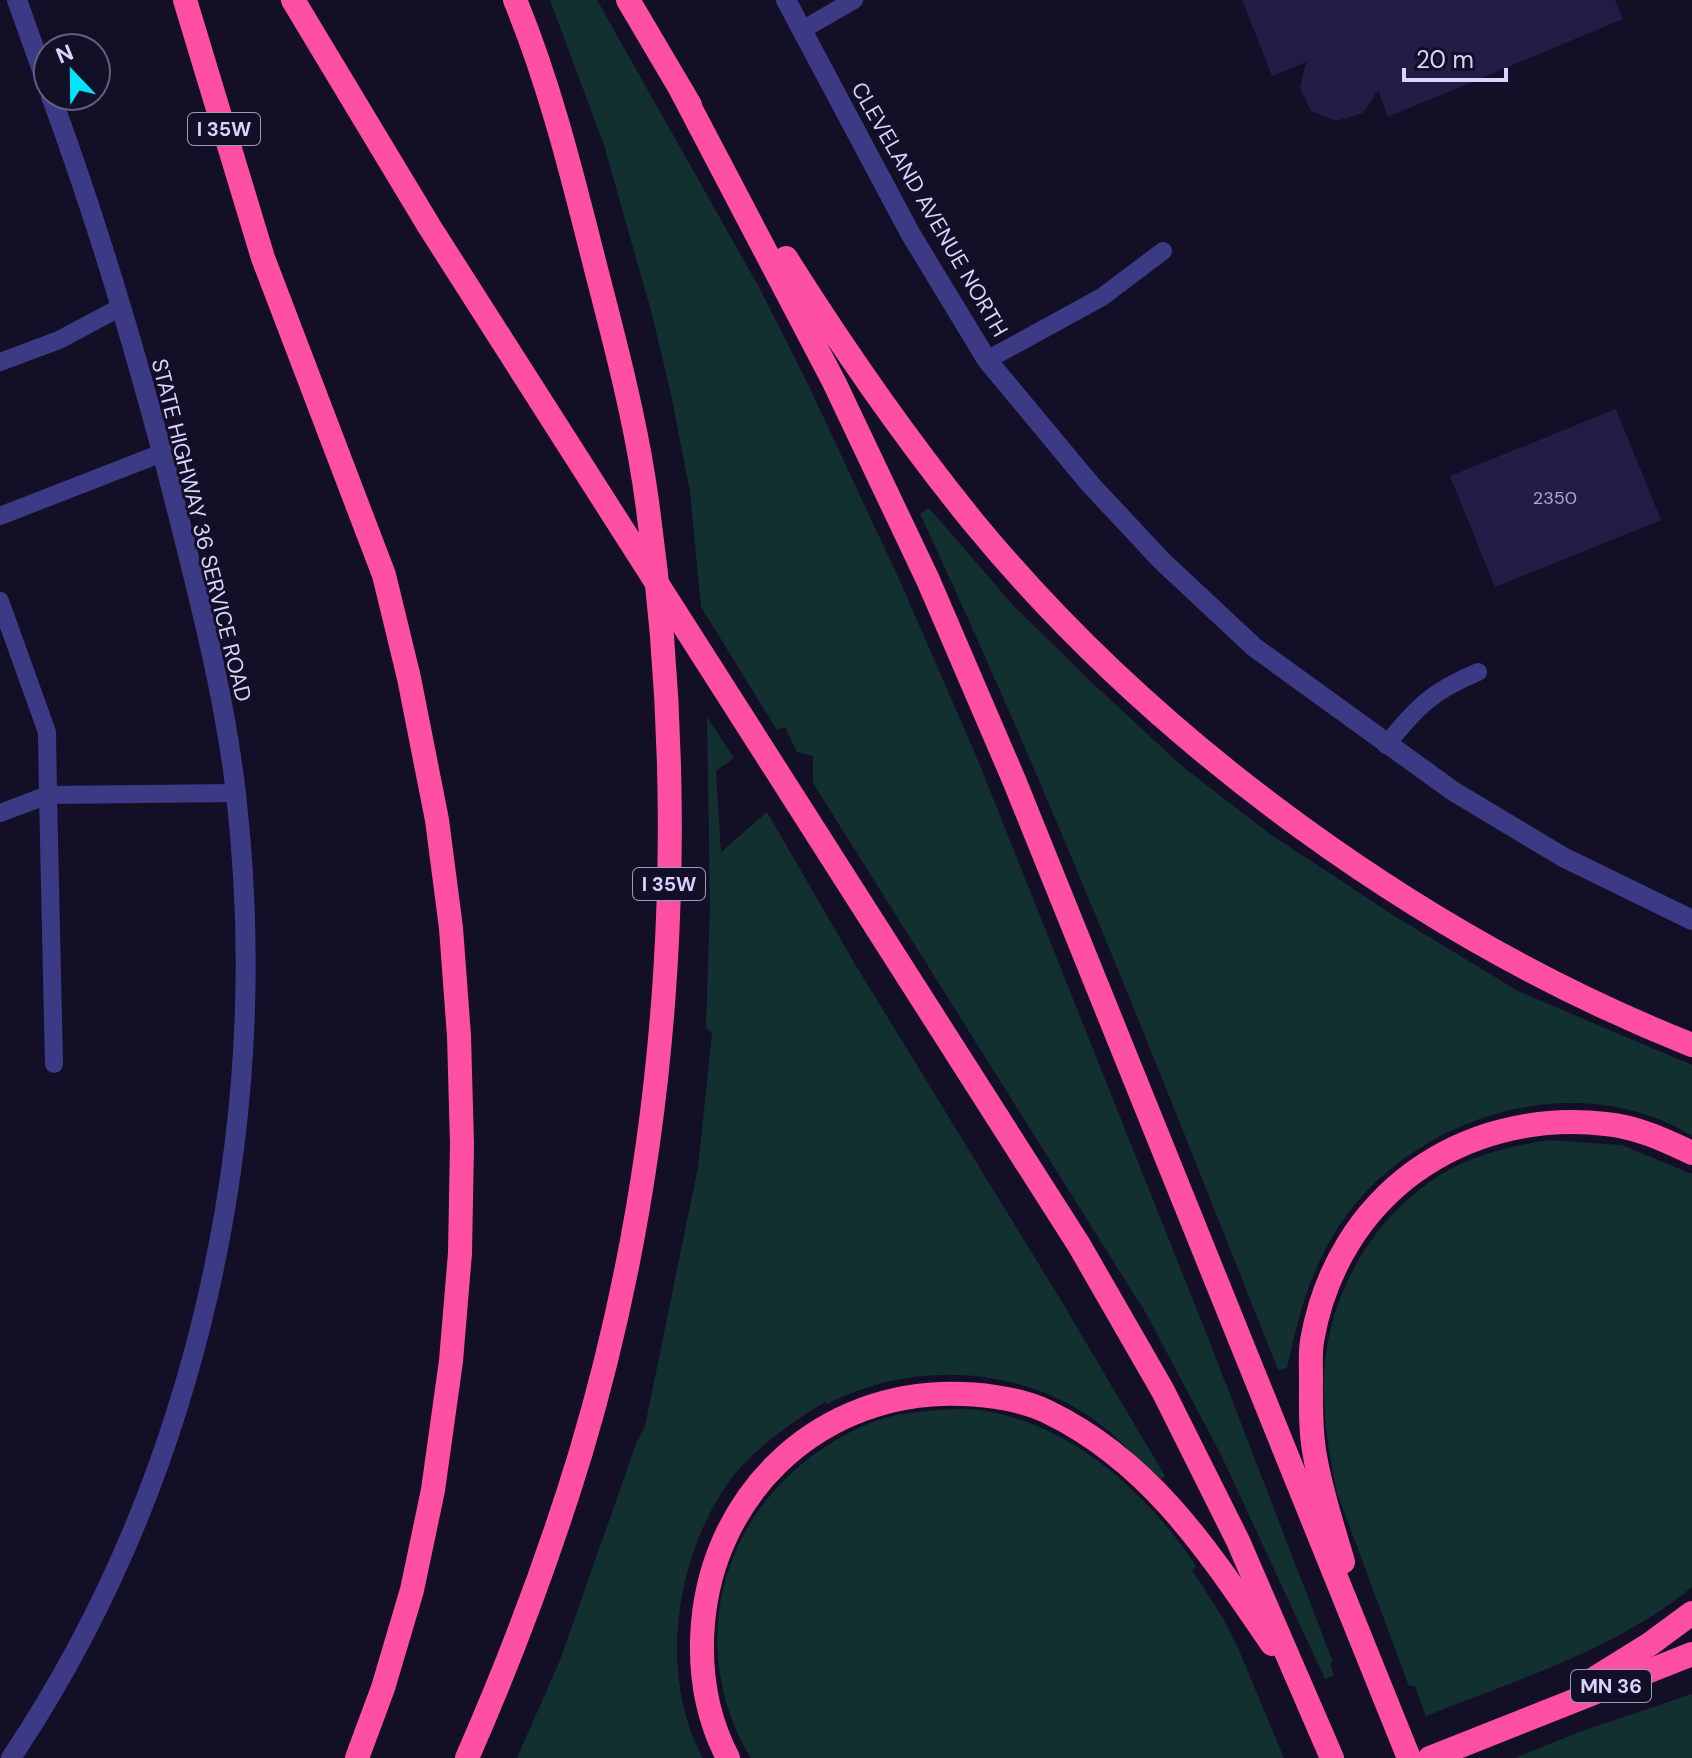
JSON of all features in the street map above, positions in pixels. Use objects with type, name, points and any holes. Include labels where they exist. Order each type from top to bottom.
[{"type":"highway","name":"I 35W","points":[[185,0],[263,258],[384,575],[409,678],[434,806],[451,928],[459,1036],[462,1144],[460,1253],[449,1375],[433,1490],[412,1590],[383,1688],[357,1758]]},
{"type":"highway","points":[[293,0],[429,226],[631,546],[804,811],[1079,1245],[1163,1391],[1238,1541],[1332,1758]]},
{"type":"highway","name":"I 35W","points":[[467,1758],[505,1671],[546,1560],[582,1448],[612,1334],[635,1218],[653,1102],[664,985],[670,867],[666,687],[658,579],[644,477],[627,388],[570,165],[515,0]]},
{"type":"highway","points":[[628,0],[682,92],[839,341],[895,422],[977,525],[1055,611],[1160,713],[1235,776],[1340,855],[1451,925],[1566,989],[1692,1045]]},
{"type":"highway","points":[[682,92],[834,382],[928,580],[1014,780],[1409,1758]]},
{"type":"highway","points":[[1376,1679],[1315,1456],[1311,1343],[1336,1262],[1364,1218],[1398,1185],[1437,1157],[1475,1139],[1521,1127],[1569,1122],[1596,1123],[1653,1135],[1692,1153]]},
{"type":"highway","points":[[728,1758],[705,1695],[701,1645],[705,1596],[727,1532],[756,1485],[788,1452],[828,1425],[871,1406],[913,1395],[960,1393],[1009,1400],[1045,1411],[1096,1439],[1141,1477],[1183,1519],[1306,1694]]},
{"type":"highway","points":[[1529,1718],[1650,1644],[1692,1613]]},
{"type":"highway","name":"MN 36","points":[[1430,1758],[1692,1654]]},
{"type":"street","points":[[17,0],[32,42]]},
{"type":"street","name":"CLEVELAND AVENUE NORTH","points":[[786,0],[910,233],[987,360],[1090,484],[1162,561],[1254,647],[1453,791],[1563,857],[1692,920]]},
{"type":"street","name":"STATE HIGHWAY 36 SERVICE ROAD","points":[[11,1758],[86,1631],[133,1529],[168,1435],[200,1326],[222,1230],[237,1131],[245,1018],[245,918],[236,793],[210,646],[162,453],[121,307],[56,112]]},
{"type":"lane","points":[[802,30],[854,0]]},
{"type":"lane","points":[[987,360],[1102,297],[1163,251]]},
{"type":"lane","points":[[0,362],[59,340],[121,307]]},
{"type":"lane","points":[[0,516],[162,453]]},
{"type":"lane","points":[[0,601],[47,732],[54,1064]]},
{"type":"lane","points":[[1386,745],[1415,709],[1451,683],[1478,672]]},
{"type":"lane","points":[[0,813],[48,795],[236,793]]},
{"type":"green space","points":[[550,0],[597,0],[760,289],[807,382],[900,581],[977,758],[1209,1340],[1333,1662],[1330,1664],[1334,1675],[1325,1679],[1221,1455],[1147,1315],[813,783],[813,756],[797,752],[785,727],[777,730],[701,607],[690,492],[651,311],[604,145]]},
{"type":"green space","points":[[929,508],[1013,605],[1086,677],[1183,767],[1270,834],[1393,915],[1518,991],[1692,1065],[1692,1136],[1646,1114],[1596,1104],[1546,1104],[1496,1114],[1448,1132],[1404,1159],[1366,1192],[1335,1232],[1305,1298],[1287,1368],[1278,1370],[1061,832],[920,514]]},
{"type":"green space","points":[[707,717],[734,758],[716,771],[721,852],[767,812],[855,964],[1165,1476],[1160,1480],[1101,1425],[1062,1400],[996,1379],[961,1375],[927,1376],[892,1381],[859,1390],[827,1404],[825,1402],[775,1436],[751,1457],[731,1479],[712,1509],[697,1542],[679,1615],[677,1653],[680,1690],[689,1725],[703,1758],[517,1758],[560,1660],[645,1426],[698,1167],[712,1033],[706,1027],[710,903]]},
{"type":"green space","points":[[1549,1140],[1622,1145],[1692,1174],[1692,1587],[1631,1629],[1598,1646],[1426,1716],[1415,1686],[1409,1686],[1337,1493],[1324,1407],[1327,1348],[1333,1318],[1357,1262],[1393,1213],[1416,1193],[1440,1175],[1479,1156]]},
{"type":"green space","points":[[936,1410],[979,1410],[1012,1417],[1044,1429],[1075,1445],[1130,1488],[1177,1539],[1196,1566],[1192,1570],[1238,1648],[1284,1758],[751,1758],[732,1718],[720,1677],[717,1635],[722,1595],[734,1555],[753,1519],[779,1485],[812,1456],[839,1438],[888,1417]]},
{"type":"green space","points":[[1692,1694],[1692,1758],[1515,1758],[1579,1732]]},
{"type":"building","points":[[1242,0],[1615,0],[1623,19],[1388,117],[1378,90],[1363,113],[1336,121],[1311,111],[1300,88],[1306,62],[1272,76]]},
{"type":"building","points":[[1616,409],[1661,520],[1495,587],[1450,476]]}]
